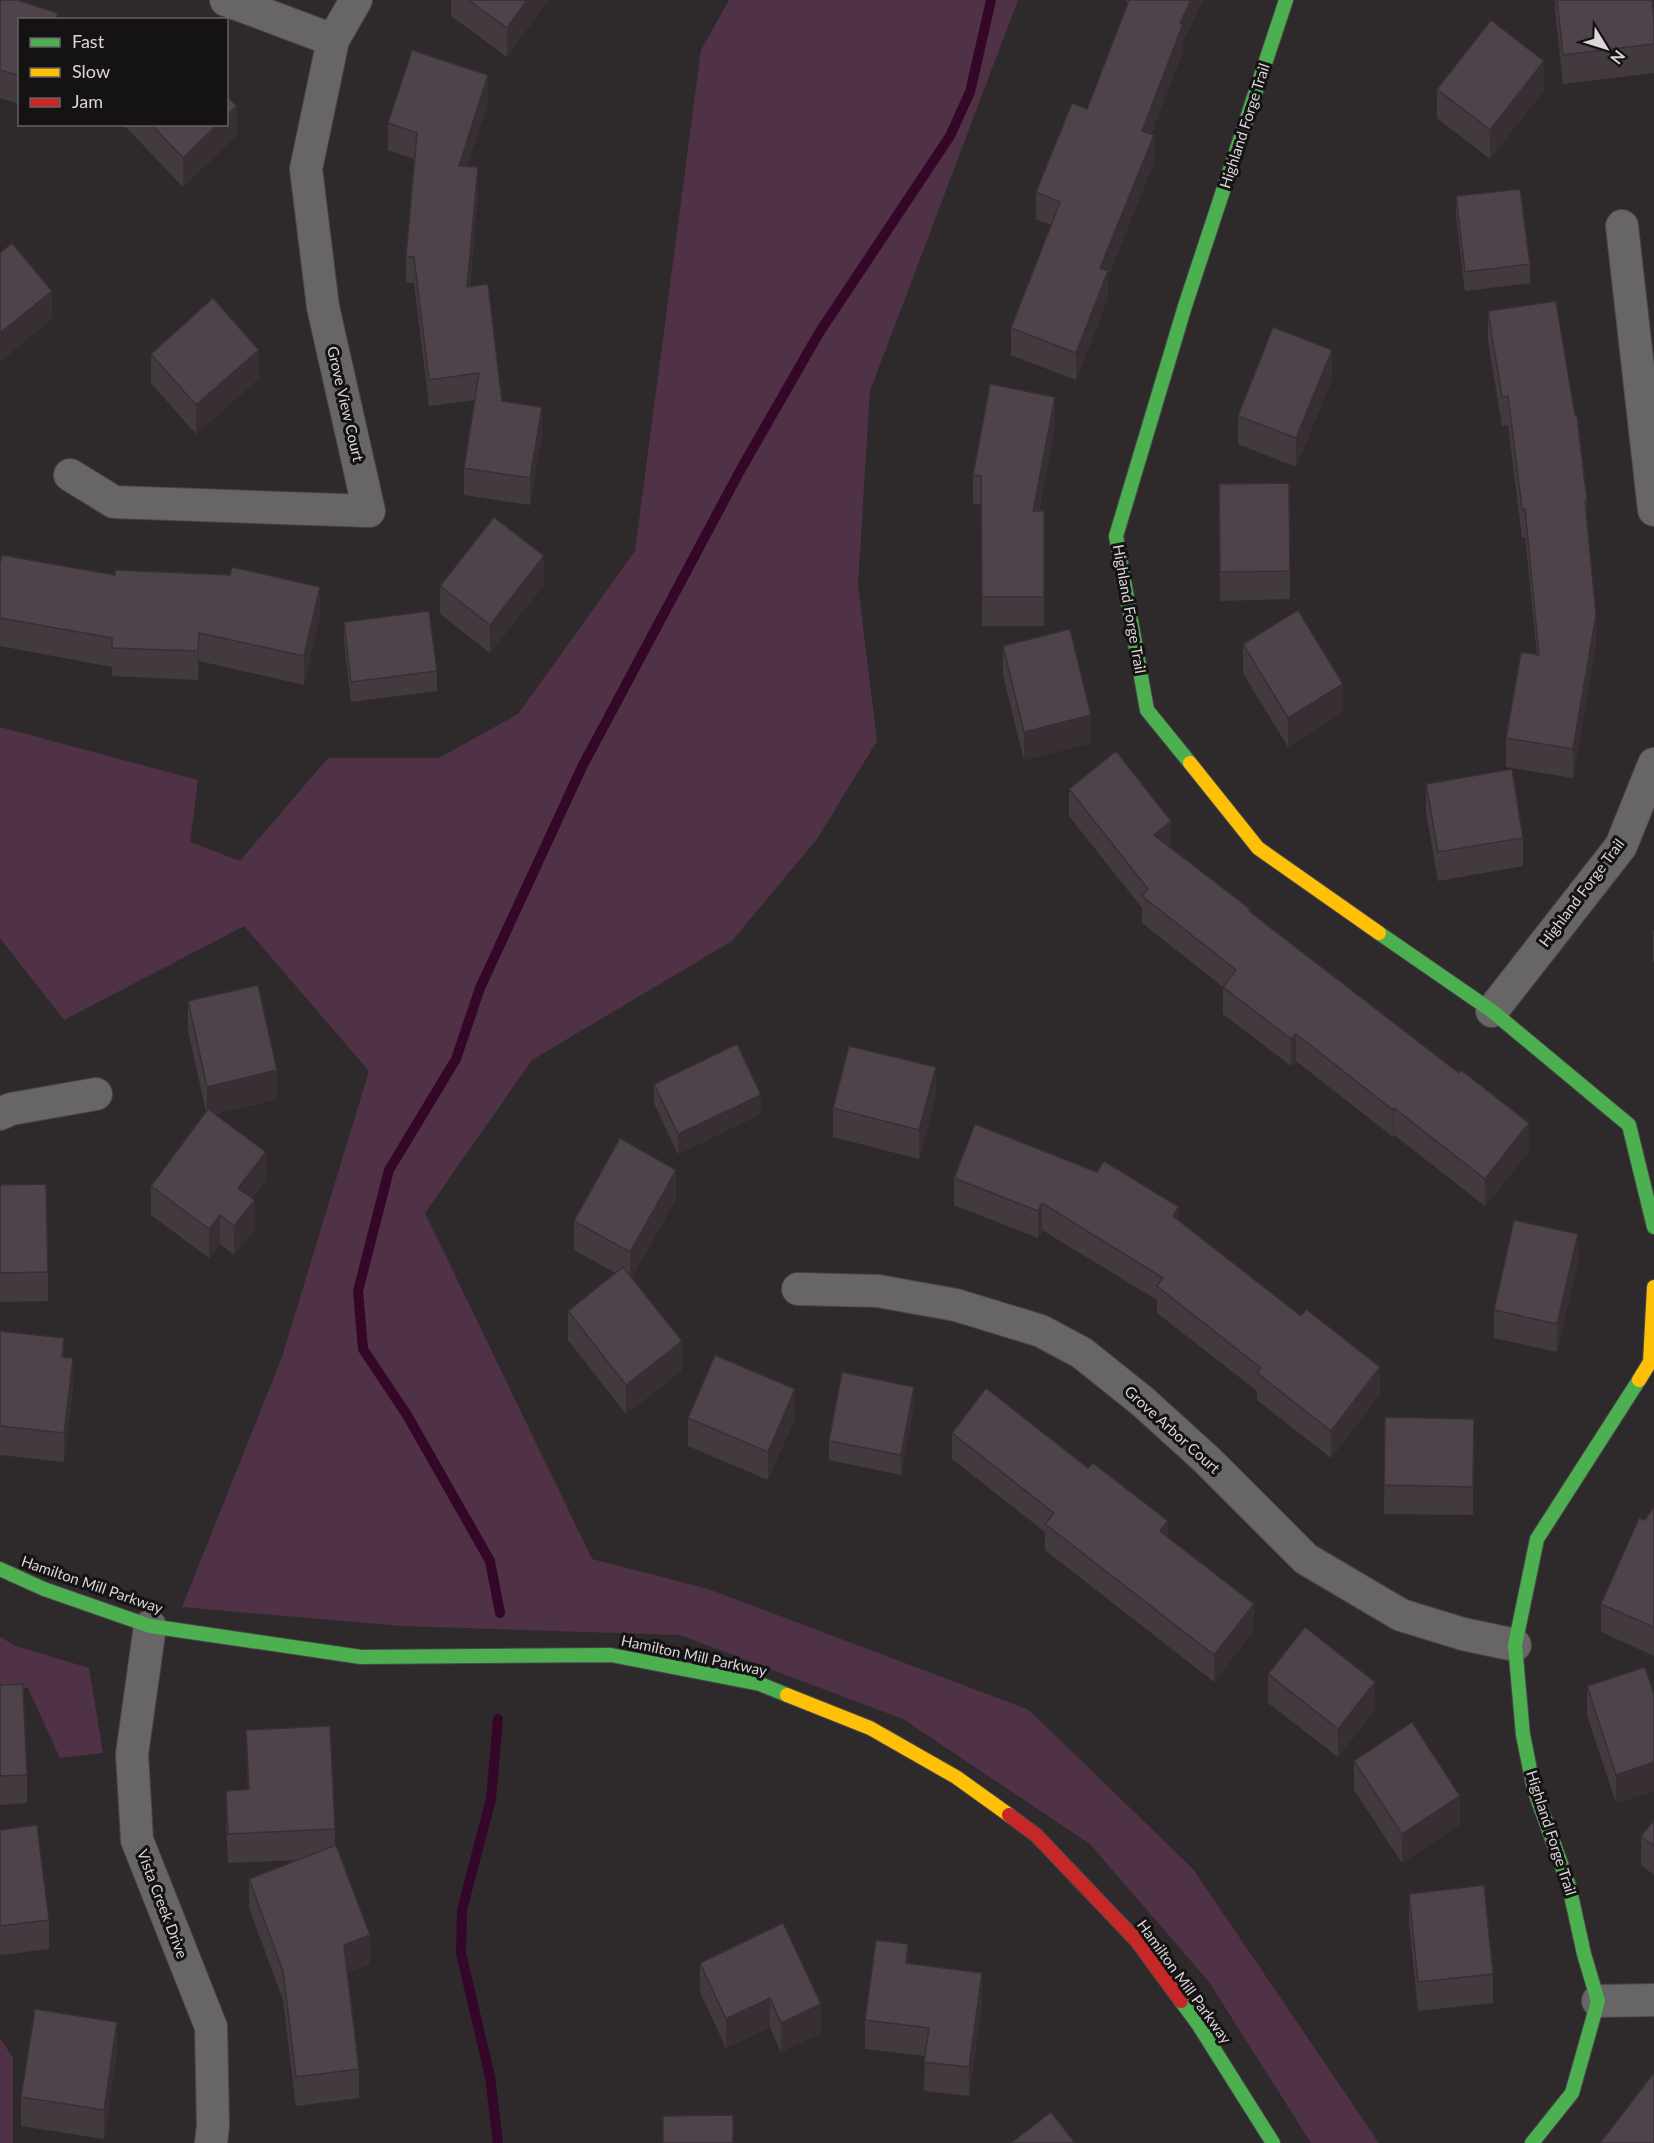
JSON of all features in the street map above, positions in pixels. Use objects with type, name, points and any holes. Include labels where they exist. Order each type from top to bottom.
[{"type":"street","points":[[226,0],[333,40]]},
{"type":"street","name":"Grove View Court","points":[[70,475],[114,502],[369,511],[323,307],[306,169],[333,40],[356,0]]},
{"type":"street","name":"Highland Forge Trail","points":[[1286,0],[1185,306],[1116,536],[1147,710],[1258,848],[1492,1011],[1629,1125],[1654,1227]]},
{"type":"street","points":[[1622,226],[1654,510]]},
{"type":"street","name":"Highland Forge Trail","points":[[1492,1011],[1621,846],[1654,764]]},
{"type":"street","points":[[0,1114],[11,1109],[96,1094]]},
{"type":"street","name":"Highland Forge Trail","points":[[1598,2001],[1584,1954],[1569,1886],[1534,1790],[1523,1735],[1520,1679],[1515,1645],[1537,1539],[1650,1362],[1654,1287]]},
{"type":"street","name":"Grove Arbor Court","points":[[798,1289],[878,1291],[956,1305],[1041,1331],[1082,1353],[1143,1401],[1206,1459],[1306,1558],[1401,1615],[1463,1634],[1515,1645]]},
{"type":"street","name":"Hamilton Mill Parkway","points":[[0,1569],[44,1589],[150,1626],[362,1656],[610,1655],[760,1684],[870,1728],[956,1777],[1036,1835],[1137,1941],[1198,2024],[1273,2143]]},
{"type":"street","name":"Vista Creek Drive","points":[[150,1626],[132,1754],[137,1840],[211,2027],[213,2126],[211,2143]]},
{"type":"street","points":[[1532,2143],[1572,2093],[1598,2001],[1654,2000]]},
{"type":"shaded area","points":[[729,0],[1018,0],[870,391],[858,585],[877,741],[817,839],[732,941],[532,1060],[425,1213],[592,1559],[708,1589],[1029,1710],[1193,1869],[1379,2143],[1311,2143],[1209,1982],[1090,1844],[903,1719],[680,1635],[402,1626],[182,1607],[282,1357],[369,1071],[244,926],[64,1020],[0,938],[0,727],[198,780],[190,842],[240,861],[328,758],[439,758],[518,714],[635,551],[701,50]]},
{"type":"shaded area","points":[[0,1637],[16,1646],[89,1668],[103,1753],[60,1758],[28,1688],[0,1688]]},
{"type":"shaded area","points":[[0,2038],[13,2058],[13,2143],[0,2143]]},
{"type":"building","points":[[0,0],[17,0],[58,13],[57,18],[18,18],[18,75],[0,70]]},
{"type":"building","points":[[468,0],[527,0],[507,28]]},
{"type":"building","points":[[1129,0],[1191,0],[1180,23],[1183,24],[1142,131],[1154,135],[1100,268],[1108,271],[1076,353],[1011,328],[1060,202],[1036,192],[1072,103],[1087,109]]},
{"type":"building","points":[[1557,0],[1652,0],[1654,44],[1563,55]]},
{"type":"building","points":[[1491,20],[1544,61],[1490,130],[1437,89]]},
{"type":"building","points":[[412,50],[488,75],[459,166],[478,167],[467,287],[488,284],[502,401],[542,407],[530,478],[464,468],[479,373],[429,380],[414,257],[406,256],[417,133],[388,123]]},
{"type":"building","points":[[228,98],[237,106],[228,114]]},
{"type":"building","points":[[153,126],[216,126],[183,158]]},
{"type":"building","points":[[1520,189],[1530,264],[1465,272],[1456,196]]},
{"type":"building","points":[[12,243],[52,291],[0,333],[0,253]]},
{"type":"building","points":[[213,298],[259,350],[196,405],[151,354]]},
{"type":"building","points":[[1556,301],[1575,415],[1577,415],[1587,501],[1585,501],[1596,615],[1573,749],[1506,738],[1521,652],[1539,655],[1525,509],[1522,509],[1508,396],[1502,397],[1488,311]]},
{"type":"building","points":[[1273,327],[1332,350],[1296,438],[1238,416]]},
{"type":"building","points":[[990,384],[1055,397],[1033,511],[1044,511],[1044,597],[982,597],[981,476],[973,475]]},
{"type":"building","points":[[1289,483],[1290,571],[1220,572],[1219,484]]},
{"type":"building","points":[[494,517],[544,556],[490,625],[440,586]]},
{"type":"building","points":[[2,555],[115,575],[115,570],[230,575],[232,567],[320,587],[304,656],[199,633],[198,651],[112,648],[112,638],[0,618]]},
{"type":"building","points":[[1298,610],[1343,684],[1288,718],[1243,644]]},
{"type":"building","points":[[429,611],[437,671],[351,682],[344,622]]},
{"type":"building","points":[[1070,629],[1091,715],[1024,732],[1003,646]]},
{"type":"building","points":[[1116,751],[1171,821],[1154,835],[1459,1073],[1461,1070],[1529,1123],[1485,1179],[1296,1034],[1291,1039],[1223,987],[1236,970],[1142,896],[1148,889],[1069,789]]},
{"type":"building","points":[[1512,769],[1523,838],[1438,852],[1426,784]]},
{"type":"building","points":[[258,985],[277,1070],[207,1087],[188,1001]]},
{"type":"building","points":[[737,1044],[761,1095],[678,1134],[654,1084]]},
{"type":"building","points":[[849,1046],[936,1067],[919,1130],[833,1108]]},
{"type":"building","points":[[208,1109],[266,1152],[238,1188],[255,1200],[234,1226],[220,1215],[209,1229],[151,1186]]},
{"type":"building","points":[[975,1124],[1097,1172],[1104,1161],[1179,1207],[1173,1216],[1301,1316],[1306,1309],[1380,1367],[1331,1431],[1257,1373],[1261,1368],[1157,1286],[1163,1278],[1042,1203],[1038,1211],[954,1178]]},
{"type":"building","points":[[620,1138],[676,1170],[630,1252],[574,1221]]},
{"type":"building","points":[[46,1184],[48,1272],[0,1273],[0,1185]]},
{"type":"building","points":[[1514,1220],[1578,1234],[1557,1324],[1494,1310]]},
{"type":"building","points":[[623,1267],[682,1341],[626,1385],[568,1311]]},
{"type":"building","points":[[0,1331],[64,1338],[62,1357],[73,1358],[64,1433],[0,1426]]},
{"type":"building","points":[[715,1355],[795,1389],[768,1452],[688,1418]]},
{"type":"building","points":[[842,1372],[914,1387],[901,1455],[829,1441]]},
{"type":"building","points":[[986,1388],[1088,1468],[1093,1463],[1168,1521],[1160,1531],[1254,1604],[1214,1655],[1045,1524],[1054,1513],[952,1433]]},
{"type":"building","points":[[1385,1417],[1474,1419],[1473,1487],[1384,1485]]},
{"type":"building","points":[[1654,1506],[1654,1627],[1601,1604],[1639,1518],[1645,1520]]},
{"type":"building","points":[[1305,1627],[1375,1682],[1338,1729],[1268,1674]]},
{"type":"building","points":[[1645,1667],[1654,1694],[1654,1762],[1616,1775],[1587,1686]]},
{"type":"building","points":[[23,1684],[27,1775],[0,1776],[0,1685]]},
{"type":"building","points":[[1412,1722],[1460,1796],[1402,1834],[1354,1761]]},
{"type":"building","points":[[330,1726],[335,1829],[228,1834],[226,1791],[249,1789],[246,1730]]},
{"type":"building","points":[[1654,1820],[1654,1846],[1641,1836]]},
{"type":"building","points":[[37,1825],[49,1920],[0,1926],[0,1830]]},
{"type":"building","points":[[336,1845],[370,1935],[344,1945],[359,2069],[296,2077],[283,1971],[249,1879]]},
{"type":"building","points":[[1484,1885],[1493,1974],[1418,1982],[1409,1894]]},
{"type":"building","points":[[783,1923],[821,2004],[781,2023],[770,1998],[726,2019],[700,1963]]},
{"type":"building","points":[[876,1940],[908,1944],[906,1963],[982,1973],[969,2067],[924,2062],[929,2028],[865,2020]]},
{"type":"building","points":[[35,2009],[117,2022],[104,2110],[21,2097]]},
{"type":"building","points":[[1653,2074],[1654,2143],[1600,2143]]},
{"type":"building","points":[[1051,2112],[1075,2143],[1011,2143]]},
{"type":"building","points":[[733,2115],[733,2143],[663,2143],[663,2116]]},
{"type":"waterway","points":[[500,1613],[490,1561],[407,1415],[363,1349],[358,1291],[389,1170],[456,1059],[480,988],[582,767],[741,469],[819,333],[950,136],[970,92],[991,0]]},
{"type":"waterway","points":[[498,1719],[491,1799],[462,1910],[461,1953],[490,2077],[498,2143]]},
{"type":"traffic: fast","points":[[1190,763],[1147,710],[1116,536],[1185,306],[1286,0]]},
{"type":"traffic: fast","points":[[1379,933],[1492,1011],[1629,1125],[1654,1227]]},
{"type":"traffic: fast","points":[[1532,2143],[1572,2093],[1598,2001],[1584,1954],[1569,1886],[1534,1789],[1523,1735],[1515,1645],[1537,1539],[1639,1380]]},
{"type":"traffic: fast","points":[[0,1569],[44,1589],[150,1626],[361,1657],[611,1655],[760,1684],[787,1695]]},
{"type":"traffic: fast","points":[[1181,2001],[1273,2143]]},
{"type":"traffic: slow","points":[[1190,763],[1258,848],[1379,933]]},
{"type":"traffic: slow","points":[[1639,1380],[1650,1362],[1654,1287]]},
{"type":"traffic: slow","points":[[787,1695],[870,1728],[956,1777],[1009,1815]]},
{"type":"traffic: jam","points":[[1009,1815],[1036,1835],[1137,1941],[1181,2001]]}]
